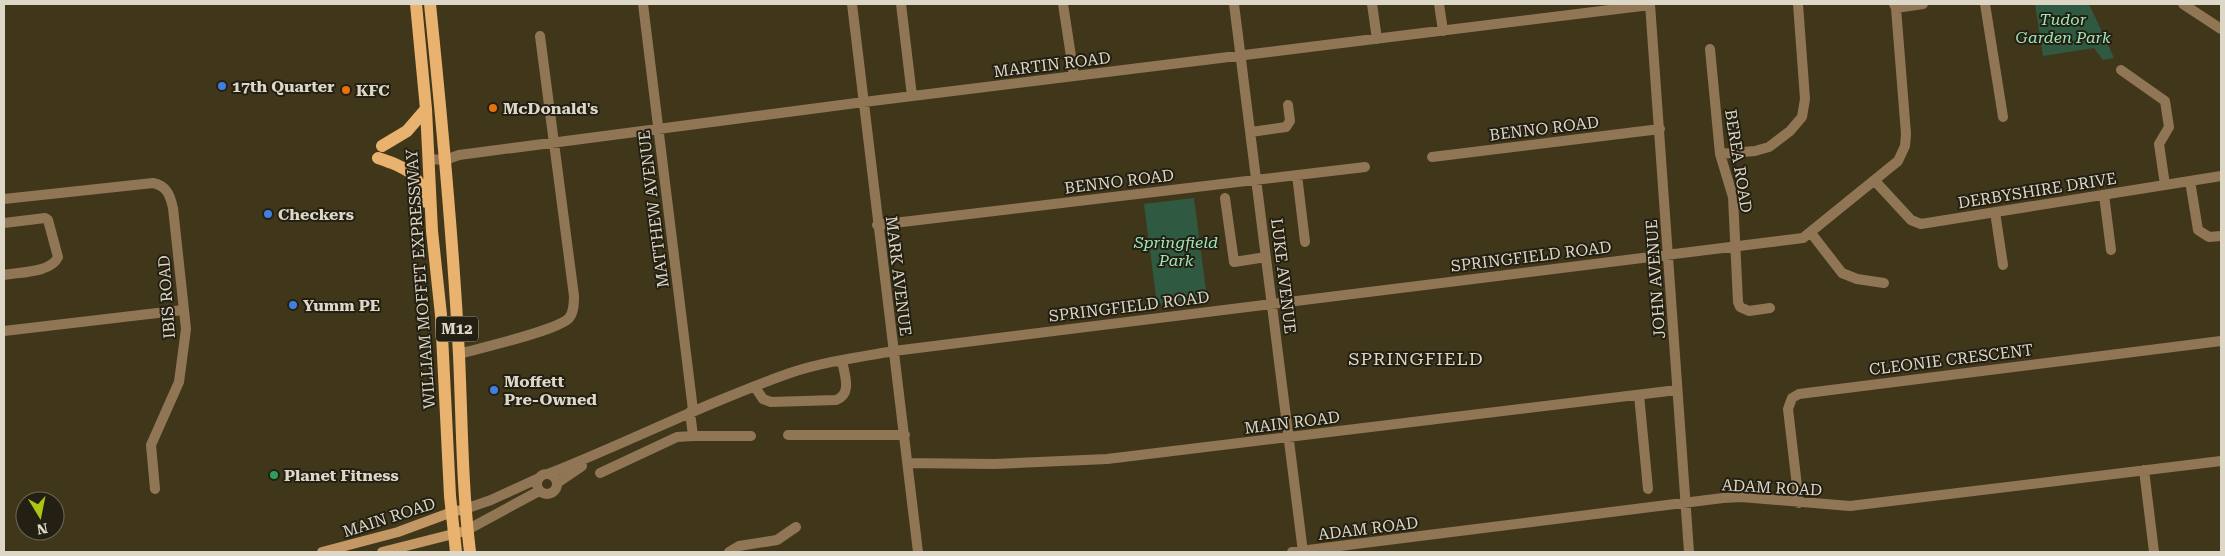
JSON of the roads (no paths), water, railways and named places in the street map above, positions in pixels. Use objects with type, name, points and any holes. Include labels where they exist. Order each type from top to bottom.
[{"type":"main road","name":"WILLIAM MOFFET EXPRESSWAY","points":[[416,4],[426,109],[432,231],[459,511]]},
{"type":"main road","name":"M12","points":[[430,4],[444,154],[458,354],[459,511],[461,532],[470,552]]},
{"type":"main road","points":[[426,109],[407,131],[380,152],[415,175],[425,197],[432,231]]},
{"type":"main road","name":"MAIN ROAD","points":[[322,552],[398,532],[459,511]]},
{"type":"main road","name":"M12","points":[[456,552],[461,532]]},
{"type":"main road","name":"MAIN ROAD","points":[[382,552],[461,532]]},
{"type":"street","name":"MATTHEW AVENUE","points":[[643,4],[693,436]]},
{"type":"street","name":"MARK AVENUE","points":[[852,4],[877,225],[905,435],[918,552]]},
{"type":"street","points":[[901,4],[912,96]]},
{"type":"street","points":[[1063,4],[1074,76]]},
{"type":"street","name":"LUKE AVENUE","points":[[1234,4],[1303,552]]},
{"type":"street","points":[[1372,4],[1377,39]]},
{"type":"street","points":[[1439,4],[1443,30]]},
{"type":"street","name":"MARTIN ROAD","points":[[428,153],[459,155],[864,102],[1650,4]]},
{"type":"street","name":"JOHN AVENUE","points":[[1650,4],[1689,552]]},
{"type":"street","points":[[1720,154],[1755,151],[1769,147],[1790,131],[1802,117],[1805,99],[1798,4]]},
{"type":"street","points":[[1884,283],[1858,279],[1842,273],[1811,233],[1898,161],[1905,146],[1895,6],[1923,4]]},
{"type":"street","points":[[1985,4],[2003,117]]},
{"type":"street","points":[[2183,4],[2221,29]]},
{"type":"street","points":[[458,354],[552,327],[570,316],[574,296],[540,36]]},
{"type":"street","name":"BEREA ROAD","points":[[1710,49],[1720,154],[1724,172],[1732,189],[1737,299],[1740,307],[1749,311],[1770,308]]},
{"type":"street","points":[[2121,70],[2165,101],[2169,127],[2159,144],[2165,185]]},
{"type":"street","points":[[1251,132],[1286,127],[1290,121],[1288,105]]},
{"type":"street","name":"BENNO ROAD","points":[[1432,157],[1660,129]]},
{"type":"street","name":"BENNO ROAD","points":[[877,225],[1365,167]]},
{"type":"street","points":[[1298,175],[1304,242]]},
{"type":"street","name":"DERBYSHIRE DRIVE","points":[[1875,181],[1910,220],[1917,223],[2221,176]]},
{"type":"street","points":[[2190,181],[2198,230],[2205,235],[2221,236]]},
{"type":"street","name":"IBIS ROAD","points":[[4,199],[133,184],[153,183],[165,188],[173,208],[186,329],[179,382],[151,445],[155,489]]},
{"type":"street","points":[[2104,195],[2111,250]]},
{"type":"street","points":[[1225,198],[1234,262],[1266,258]]},
{"type":"street","points":[[1995,212],[2003,265]]},
{"type":"street","points":[[4,223],[45,218],[48,220],[58,253],[56,261],[51,266],[4,275]]},
{"type":"street","name":"SPRINGFIELD ROAD","points":[[459,511],[491,500],[543,476],[609,450],[691,411],[792,373],[842,360],[894,351],[1668,253],[1796,240],[1811,233]]},
{"type":"street","points":[[4,331],[183,310]]},
{"type":"street","name":"CLEONIE CRESCENT","points":[[1799,503],[1788,410],[1792,398],[1799,394],[2221,341]]},
{"type":"street","points":[[755,387],[764,399],[771,402],[836,400],[841,398],[847,389],[842,360]]},
{"type":"street","name":"MAIN ROAD","points":[[908,463],[1073,462],[1289,438],[1677,390]]},
{"type":"street","points":[[1639,395],[1648,489]]},
{"type":"street","points":[[788,435],[905,435]]},
{"type":"street","points":[[600,473],[677,437],[751,436]]},
{"type":"street","name":"SPRINGFIELD ROAD","points":[[557,483],[609,450]]},
{"type":"street","name":"ADAM ROAD","points":[[1292,552],[1741,497],[1799,503],[1857,505],[2221,460]]},
{"type":"street","points":[[2144,470],[2154,552]]},
{"type":"street","points":[[543,476],[554,477],[557,483],[556,489],[551,494],[544,494],[539,491],[536,484],[543,476]]},
{"type":"street","points":[[461,532],[539,491]]},
{"type":"street","points":[[729,552],[739,546],[777,540],[796,527]]},
{"type":"place","name":"17th Quarter","points":[[222,86]]},
{"type":"place","name":"KFC","points":[[346,90]]},
{"type":"place","name":"McDonald's","points":[[493,108]]},
{"type":"place","name":"Checkers","points":[[268,214]]},
{"type":"place","name":"Yumm PE","points":[[293,305]]},
{"type":"place","name":"Moffett Pre-Owned","points":[[494,390]]},
{"type":"place","name":"Planet Fitness","points":[[274,475]]},
{"type":"district","name":"SPRINGFIELD","points":[[1416,359]]},
{"type":"park label","name":"Tudor Garden Park","points":[[2063,28]]},
{"type":"park label","name":"Springfield Park","points":[[1176,251]]}]
